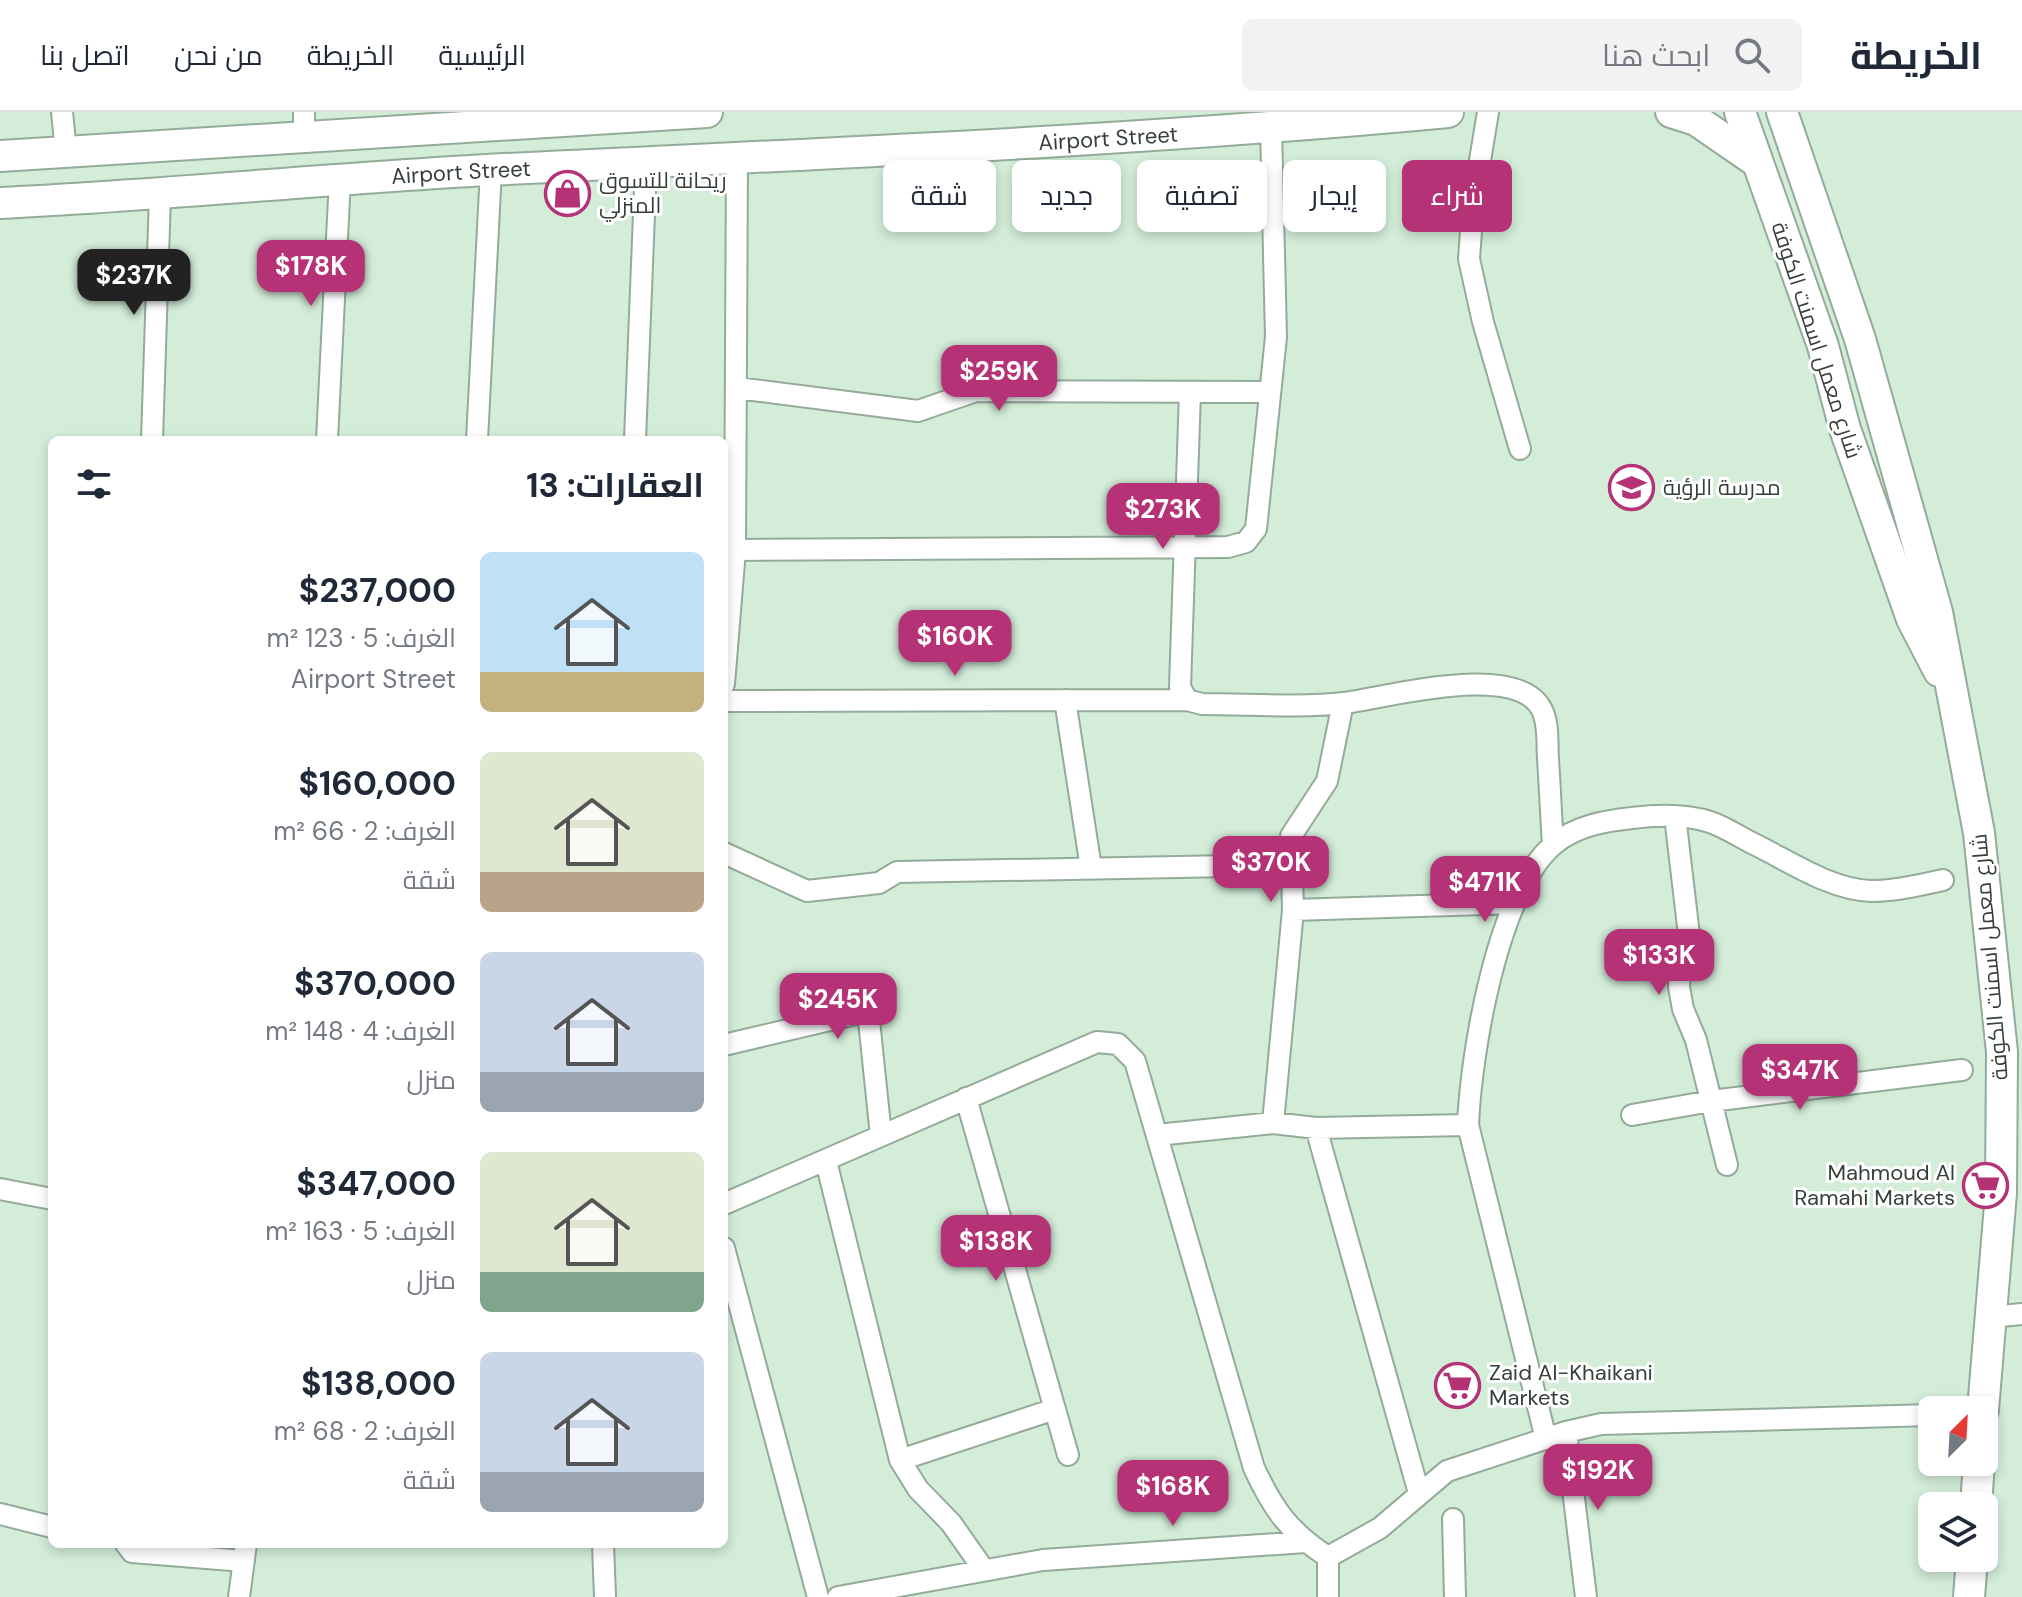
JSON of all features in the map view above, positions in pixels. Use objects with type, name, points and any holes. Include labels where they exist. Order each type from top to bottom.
[{"type":"main road","name":"Airport Street","points":[[0,156],[66,152],[304,125],[557,122],[598,116],[707,112]]},
{"type":"main road","name":"Airport Street","points":[[0,203],[160,195],[340,178],[646,164],[1271,128],[1448,112]]},
{"type":"main road","points":[[1671,112],[1696,120],[1757,162]]},
{"type":"main road","name":"شارع معمل اسمنت الكوفة","points":[[1740,112],[1823,346],[1845,429],[1912,619],[1953,698]]},
{"type":"main road","name":"شارع معمل اسمنت الكوفة","points":[[1782,112],[1860,339],[1937,612],[1979,833],[2002,1052],[2001,1193],[1984,1396]]},
{"type":"main road","points":[[557,122],[550,144],[551,155],[559,168]]},
{"type":"main road","points":[[464,123],[462,141],[476,171]]},
{"type":"main road","points":[[1823,346],[1838,351],[1860,339]]},
{"type":"main road","points":[[1969,1597],[1971,1572]]},
{"type":"street","points":[[62,112],[66,152]]},
{"type":"street","points":[[1488,112],[1473,203],[1469,259],[1483,322],[1520,449]]},
{"type":"street","points":[[735,550],[1228,547],[1246,542],[1256,529],[1276,337],[1271,128]]},
{"type":"street","points":[[728,635],[735,550],[737,158]]},
{"type":"street","points":[[635,436],[646,164]]},
{"type":"street","points":[[476,171],[477,436]]},
{"type":"street","points":[[327,436],[340,178]]},
{"type":"street","points":[[152,436],[160,195]]},
{"type":"street","points":[[737,388],[918,411],[976,391],[1270,392]]},
{"type":"street","points":[[1187,700],[1180,687],[1190,392]]},
{"type":"street","points":[[728,701],[1187,700],[1202,704],[1343,703],[1414,689],[1494,686],[1525,692],[1542,709],[1553,845]]},
{"type":"street","points":[[1065,700],[1091,868]]},
{"type":"street","points":[[1273,1123],[1293,910],[1291,836],[1327,781],[1343,703]]},
{"type":"street","points":[[1675,816],[1689,935],[1680,966],[1679,987],[1683,1009],[1696,1040],[1727,1165]]},
{"type":"street","points":[[1546,1439],[1468,1125],[1470,1088],[1486,990],[1515,903],[1533,869],[1553,845],[1582,828],[1602,821],[1675,816],[1710,822],[1838,884],[1869,891],[1904,889],[1943,880]]},
{"type":"street","points":[[728,855],[807,891],[879,883],[897,872],[1292,865]]},
{"type":"street","points":[[1293,910],[1515,903]]},
{"type":"street","points":[[728,1044],[868,1011],[881,1136]]},
{"type":"street","points":[[728,1202],[1097,1042],[1118,1044],[1135,1061],[1254,1468],[1284,1522],[1328,1557]]},
{"type":"street","points":[[1632,1115],[1711,1101],[1962,1070]]},
{"type":"street","points":[[966,1098],[1068,1455]]},
{"type":"street","points":[[1157,1135],[1273,1123],[1316,1128],[1468,1125]]},
{"type":"street","points":[[1316,1128],[1419,1493]]},
{"type":"street","points":[[826,1161],[900,1460],[918,1489],[951,1523],[984,1570]]},
{"type":"street","points":[[0,1189],[48,1198]]},
{"type":"street","points":[[728,1263],[818,1597]]},
{"type":"street","points":[[1991,1317],[2022,1314]]},
{"type":"street","points":[[900,1460],[1055,1409]]},
{"type":"street","points":[[1328,1557],[1380,1528],[1447,1471],[1566,1432],[1601,1424],[1918,1415]]},
{"type":"street","points":[[1566,1432],[1586,1597]]},
{"type":"street","points":[[0,1514],[48,1526]]},
{"type":"street","points":[[1453,1519],[1455,1597]]},
{"type":"street","points":[[842,1597],[944,1587],[984,1570],[1043,1560],[1306,1542]]},
{"type":"street","points":[[129,1548],[132,1552],[245,1552],[239,1597]]},
{"type":"street","points":[[603,1548],[605,1597]]},
{"type":"street","points":[[1328,1557],[1328,1597]]},
{"type":"place","name":"ريحانة للتسوق المنزلي","points":[[568,193]]},
{"type":"place","name":"مدرسة الرؤية","points":[[1632,487]]},
{"type":"place","name":"Mahmoud Al Ramahi Markets","points":[[1986,1185]]},
{"type":"place","name":"Zaid Al-Khaikani Markets","points":[[1458,1385]]}]
